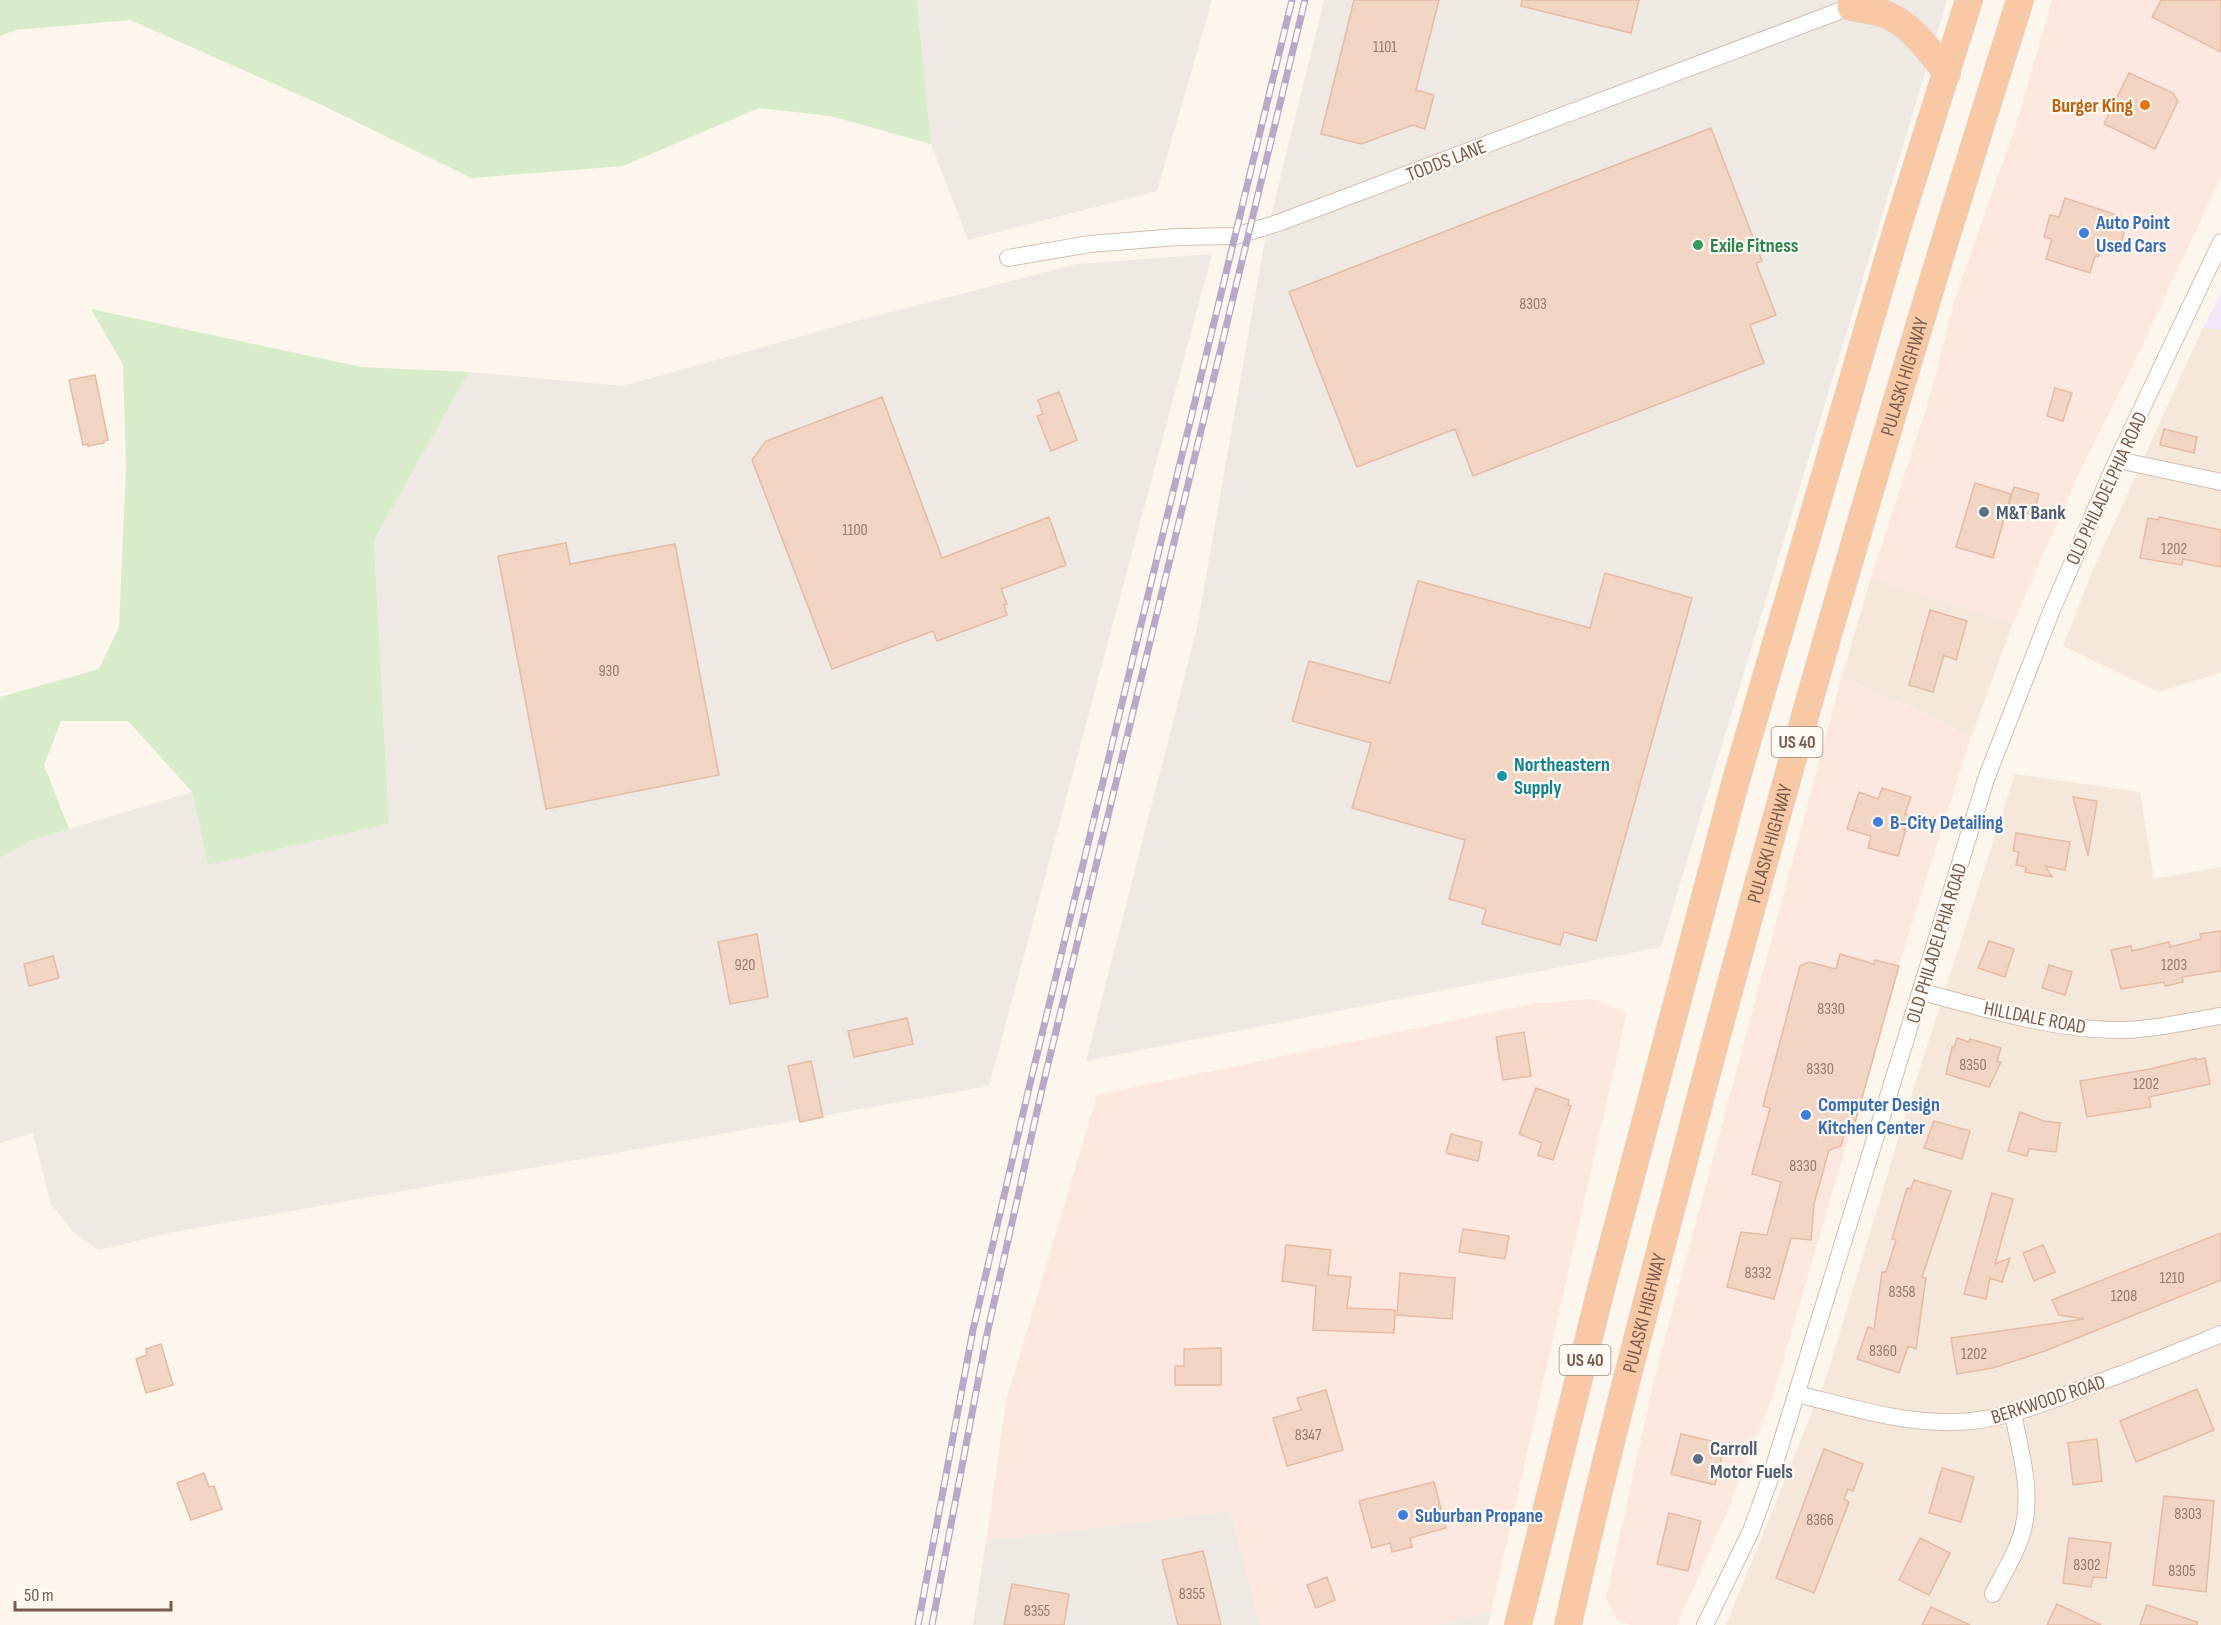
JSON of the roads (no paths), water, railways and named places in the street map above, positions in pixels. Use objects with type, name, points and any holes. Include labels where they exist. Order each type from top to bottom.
[{"type":"highway","name":"US 40","points":[[1525,1623],[1600,1293],[1736,780],[1896,232],[1969,0]]},
{"type":"highway","name":"PULASKI HIGHWAY","points":[[1568,1625],[1642,1318],[1794,753],[1902,382],[2020,0]]},
{"type":"highway","points":[[1860,3],[1905,26],[1947,74]]},
{"type":"street","name":"TODDS LANE","points":[[1008,258],[1090,244],[1177,237],[1235,236],[1278,223],[1860,3]]},
{"type":"street","name":"OLD PHILADELPHIA ROAD","points":[[1705,1625],[1751,1531],[1797,1394],[1986,779],[2051,612],[2118,460],[2221,242]]},
{"type":"street","points":[[2118,460],[2221,482]]},
{"type":"street","name":"HILLDALE ROAD","points":[[1922,992],[2049,1024],[2095,1029],[2128,1030],[2221,1016]]},
{"type":"street","name":"BERKWOOD ROAD","points":[[1797,1394],[1886,1417],[1917,1421],[1983,1420],[2013,1414],[2221,1334]]},
{"type":"street","points":[[1993,1593],[2021,1534],[2027,1500],[2013,1414]]},
{"type":"railway","points":[[918,1625],[973,1330],[1028,1092],[1292,0]]},
{"type":"railway","points":[[932,1625],[987,1334],[1042,1089],[1305,0]]},
{"type":"place","name":"Burger King","points":[[2145,105]]},
{"type":"place","name":"Auto Point Used Cars","points":[[2084,233]]},
{"type":"place","name":"Exile Fitness","points":[[1698,245]]},
{"type":"place","name":"M&T Bank","points":[[1984,512]]},
{"type":"place","name":"Northeastern Supply","points":[[1502,776]]},
{"type":"place","name":"B-City Detailing","points":[[1878,822]]},
{"type":"place","name":"Computer Design Kitchen Center","points":[[1806,1115]]},
{"type":"place","name":"Carroll Motor Fuels","points":[[1698,1459]]},
{"type":"place","name":"Suburban Propane","points":[[1403,1515]]}]
